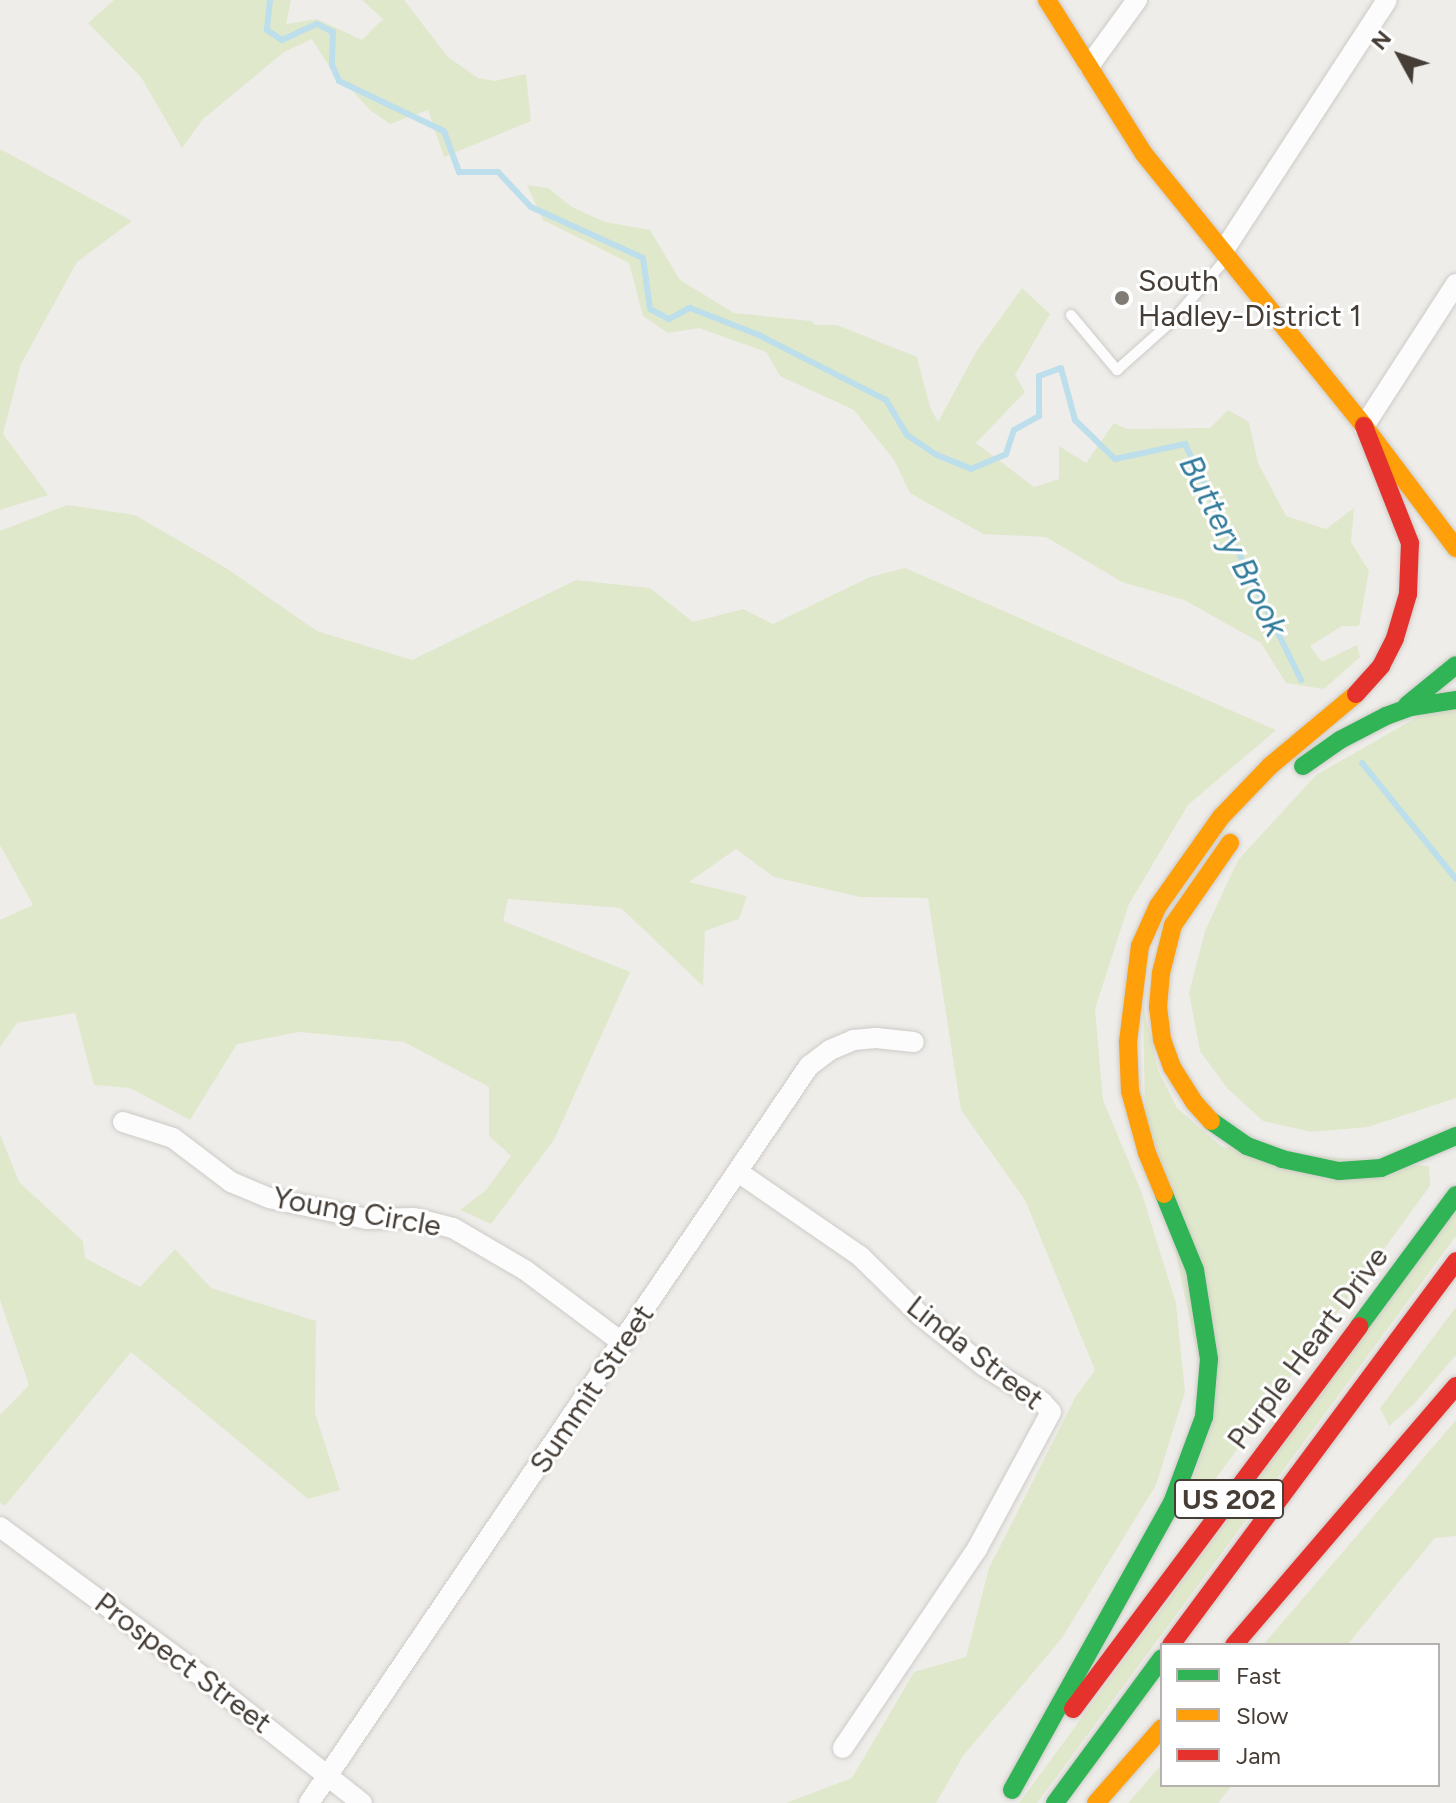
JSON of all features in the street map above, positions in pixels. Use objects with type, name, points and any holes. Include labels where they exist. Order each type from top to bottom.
[{"type":"main road","points":[[1047,0],[1144,154],[1364,426],[1456,548]]},
{"type":"main road","points":[[1007,1796],[1172,1503],[1204,1417],[1210,1371],[1195,1270],[1147,1153],[1130,1091],[1128,1053],[1134,975],[1140,946],[1158,906],[1221,817],[1270,766],[1350,701],[1374,676],[1391,648],[1408,594],[1410,543],[1364,426]]},
{"type":"main road","points":[[1290,777],[1340,740],[1398,711],[1456,665]]},
{"type":"main road","points":[[1398,711],[1456,700]]},
{"type":"main road","points":[[1254,811],[1183,907],[1166,947],[1159,996],[1160,1028],[1165,1049],[1182,1085],[1208,1119],[1247,1146],[1282,1159],[1339,1171],[1360,1171],[1391,1165],[1456,1136]]},
{"type":"main road","name":"Purple Heart Drive","points":[[1007,1796],[1456,1195]]},
{"type":"main road","name":"US 202","points":[[1172,1643],[1456,1261]]},
{"type":"main road","points":[[1236,1643],[1456,1386]]},
{"type":"main road","points":[[1055,1803],[1160,1661]]},
{"type":"main road","points":[[1096,1803],[1160,1730]]},
{"type":"street","points":[[1089,66],[1137,0]]},
{"type":"street","points":[[1226,253],[1387,0]]},
{"type":"street","points":[[1364,426],[1456,284]]},
{"type":"street","name":"Summit Street","points":[[309,1803],[809,1066],[830,1050],[853,1040],[876,1038],[914,1042]]},
{"type":"street","name":"Young Circle","points":[[123,1122],[173,1138],[231,1182],[269,1198],[367,1219],[414,1218],[453,1228],[525,1270],[623,1343]]},
{"type":"street","name":"Linda Street","points":[[738,1172],[861,1257],[921,1316],[984,1366],[1042,1402],[1051,1412],[977,1549],[843,1748]]},
{"type":"street","name":"Prospect Street","points":[[0,1527],[329,1774],[362,1803]]},
{"type":"lane","points":[[1071,315],[1117,370],[1172,321],[1226,253]]},
{"type":"green space","points":[[114,0],[291,0],[286,24],[317,19],[362,40],[383,19],[362,0],[404,0],[448,57],[478,78],[495,81],[526,74],[531,121],[444,157],[428,110],[390,124],[370,110],[327,63],[312,39],[284,52],[203,119],[182,148],[141,77],[88,23]]},
{"type":"green space","points":[[0,149],[132,221],[77,262],[21,364],[3,434],[48,495],[0,510]]},
{"type":"green space","points":[[527,185],[548,188],[572,207],[605,222],[650,230],[680,280],[734,313],[811,321],[815,325],[837,325],[917,357],[930,407],[938,422],[976,352],[1022,288],[1050,314],[1015,375],[1025,392],[976,443],[1034,487],[1059,479],[1059,446],[1086,463],[1114,423],[1127,429],[1210,428],[1228,410],[1249,422],[1258,463],[1286,516],[1326,529],[1354,508],[1351,542],[1369,571],[1359,626],[1342,626],[1310,646],[1322,662],[1357,645],[1360,657],[1324,689],[1286,683],[1261,643],[1184,600],[1122,582],[1046,537],[983,534],[910,493],[894,460],[854,410],[780,376],[766,352],[699,328],[668,333],[643,316],[629,263],[543,220]]},
{"type":"green space","points":[[67,505],[135,515],[226,568],[317,631],[412,660],[576,580],[650,588],[693,622],[743,609],[773,624],[870,577],[905,568],[1276,730],[1188,805],[1129,904],[1095,1009],[1103,1100],[1141,1191],[1176,1303],[1185,1392],[1156,1485],[1062,1638],[963,1756],[936,1803],[786,1803],[852,1778],[914,1672],[966,1657],[989,1568],[1076,1396],[1095,1370],[1025,1200],[961,1110],[928,898],[860,897],[774,877],[736,849],[689,882],[747,896],[739,919],[705,931],[703,986],[621,908],[508,899],[503,921],[630,972],[554,1140],[491,1224],[460,1210],[486,1190],[511,1156],[489,1136],[489,1087],[404,1042],[299,1032],[237,1044],[190,1120],[130,1088],[94,1085],[75,1013],[17,1023],[0,1047],[0,920],[33,905],[0,845],[0,531]]},
{"type":"green space","points":[[1456,708],[1456,1098],[1368,1127],[1311,1132],[1263,1121],[1227,1088],[1200,1051],[1189,993],[1205,931],[1238,860],[1316,775],[1419,716]]},
{"type":"green space","points":[[1143,1005],[1158,1070],[1177,1108],[1222,1147],[1429,1166],[1430,1186],[1192,1511],[1186,1500],[1212,1423],[1145,1109]]},
{"type":"green space","points":[[0,1134],[19,1182],[83,1241],[85,1258],[140,1287],[175,1249],[211,1288],[316,1321],[315,1413],[340,1490],[308,1499],[131,1352],[5,1506],[0,1503],[0,1415],[29,1385],[0,1300]]},
{"type":"green space","points":[[1456,1209],[1456,1236],[1037,1803],[1019,1803]]},
{"type":"green space","points":[[1456,1307],[1456,1355],[1414,1404],[1389,1426],[1380,1408]]},
{"type":"green space","points":[[1456,1420],[1456,1536],[1435,1538],[1349,1643],[1265,1643]]},
{"type":"green space","points":[[1160,1766],[1160,1787],[1230,1787],[1218,1803],[1128,1803]]},
{"type":"waterway","name":"Buttery Brook","points":[[270,0],[267,30],[282,40],[317,24],[333,32],[332,65],[339,81],[444,131],[459,172],[498,172],[531,207],[643,258],[650,309],[669,319],[690,308],[759,335],[886,400],[907,435],[937,455],[971,469],[1006,454],[1014,430],[1039,416],[1039,376],[1061,368],[1075,420],[1115,459],[1185,444],[1301,680]]},
{"type":"waterway","name":"Buttery Brook","points":[[1362,763],[1456,879]]},
{"type":"traffic: fast","points":[[1407,705],[1456,665]]},
{"type":"traffic: fast","points":[[1303,766],[1340,740],[1386,716],[1411,707],[1456,700]]},
{"type":"traffic: fast","points":[[1211,1121],[1247,1146],[1282,1159],[1339,1171],[1381,1168],[1456,1136]]},
{"type":"traffic: fast","points":[[1012,1790],[1172,1503],[1204,1417],[1209,1359],[1195,1270],[1164,1194]]},
{"type":"traffic: fast","points":[[1359,1326],[1456,1195]]},
{"type":"traffic: fast","points":[[1055,1803],[1160,1661]]},
{"type":"traffic: slow","points":[[1047,0],[1144,154],[1364,426],[1456,548]]},
{"type":"traffic: slow","points":[[1164,1194],[1147,1153],[1130,1091],[1128,1042],[1140,946],[1158,906],[1221,817],[1270,766],[1356,694]]},
{"type":"traffic: slow","points":[[1211,1121],[1194,1102],[1172,1067],[1162,1039],[1158,1007],[1161,973],[1173,925],[1230,843]]},
{"type":"traffic: slow","points":[[1096,1803],[1160,1730]]},
{"type":"traffic: jam","points":[[1356,694],[1381,666],[1395,638],[1408,594],[1410,543],[1364,426]]},
{"type":"traffic: jam","points":[[1172,1643],[1456,1261]]},
{"type":"traffic: jam","points":[[1073,1709],[1359,1326]]},
{"type":"traffic: jam","points":[[1236,1643],[1456,1386]]},
{"type":"place","name":"South Hadley-District 1","points":[[1122,298]]}]
